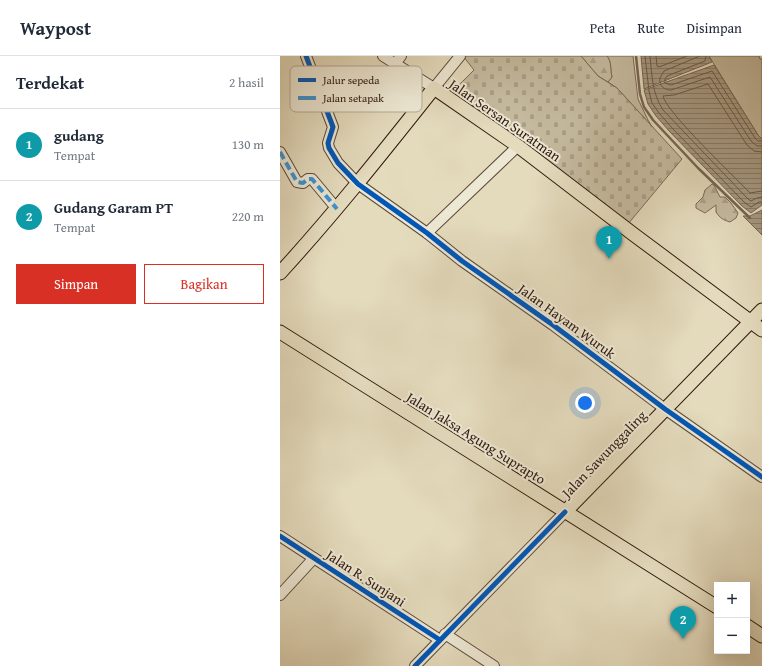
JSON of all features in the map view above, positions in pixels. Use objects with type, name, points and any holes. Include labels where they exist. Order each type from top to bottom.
[{"type":"main road","name":"Jalan Sersan Suratman","points":[[422,103],[434,88],[518,146],[762,330]]},
{"type":"main road","name":"Jalan Sersan Suratman","points":[[280,273],[358,184],[415,112]]},
{"type":"main road","name":"Jalan Sawunggaling","points":[[565,512],[762,310]]},
{"type":"main road","name":"Jalan Jaksa Agung Suprapto","points":[[280,332],[714,605]]},
{"type":"main road","points":[[750,628],[762,636]]},
{"type":"street","name":"Jalan Hayam Wuruk","points":[[306,56],[310,66]]},
{"type":"street","points":[[383,56],[398,60]]},
{"type":"street","points":[[422,79],[434,88],[460,56]]},
{"type":"street","name":"Jalan Hayam Wuruk","points":[[327,112],[333,127],[328,143],[329,148],[338,163],[358,184],[427,233],[462,261],[553,325],[665,409],[762,477]]},
{"type":"street","points":[[427,233],[518,146]]},
{"type":"street","points":[[280,152],[297,182],[303,183],[308,179],[312,179],[337,209]]},
{"type":"street","points":[[415,666],[565,512]]},
{"type":"street","name":"Jalan R. Sunjani","points":[[280,536],[443,637],[494,666]]},
{"type":"street","points":[[280,595],[314,558]]},
{"type":"green space","points":[[463,56],[581,56],[598,76],[617,88],[682,159],[628,224],[451,93],[474,70]]},
{"type":"green space","points":[[581,56],[607,56],[609,58],[612,77],[608,82],[598,76]]},
{"type":"green space","points":[[607,56],[633,56],[638,99],[653,128],[617,88],[608,82],[612,77],[609,58]]},
{"type":"green space","points":[[709,56],[759,56],[760,59],[762,59],[762,139],[758,135]]},
{"type":"green space","points":[[712,184],[720,197],[725,197],[738,213],[736,218],[730,222],[719,216],[716,212],[716,205],[705,213],[696,208],[696,204],[703,197],[705,190]]},
{"type":"water","points":[[641,56],[709,56],[712,62],[644,89]]},
{"type":"water","points":[[714,65],[762,139],[762,205],[751,213],[742,206],[656,116],[648,104],[644,90]]},
{"type":"water","points":[[762,210],[762,235],[743,216],[750,216]]},
{"type":"waterway","points":[[636,56],[640,94],[644,107],[653,120],[698,168],[750,218]]},
{"type":"marked path","points":[[280,152],[297,182],[303,183],[308,179],[312,179],[337,209]]},
{"type":"cycle path","points":[[306,56],[310,66]]},
{"type":"cycle path","points":[[327,112],[333,127],[328,143],[329,148],[338,163],[358,184],[427,233],[462,261],[553,325],[665,409],[762,477]]},
{"type":"cycle path","points":[[415,666],[565,512]]},
{"type":"cycle path","points":[[280,536],[440,640]]},
{"type":"place","name":"gudang","points":[[609,259]]},
{"type":"place","name":"Gudang Garam PT","points":[[683,639]]}]
